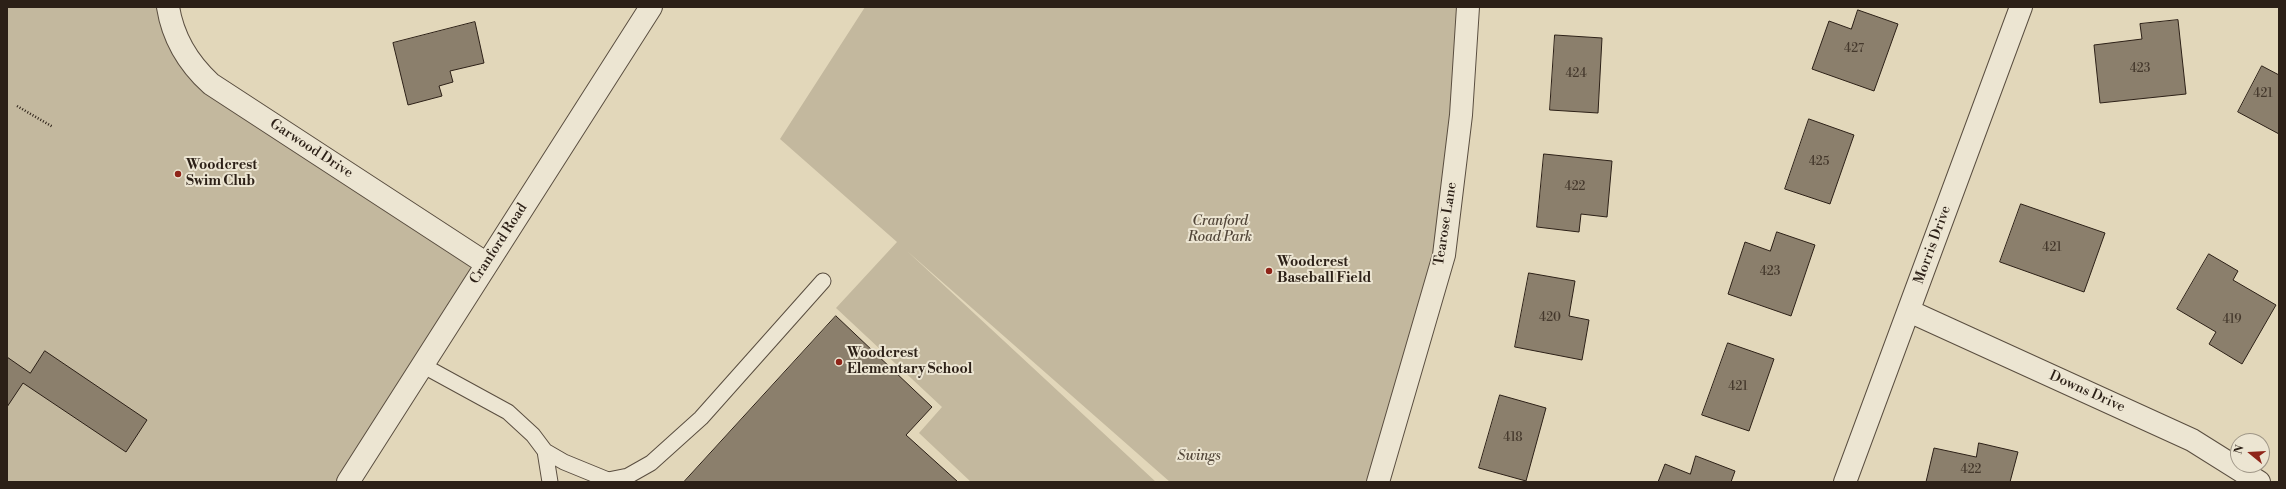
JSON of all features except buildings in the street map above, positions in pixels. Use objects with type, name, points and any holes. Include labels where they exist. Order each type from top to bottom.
[{"type":"street","name":"Garwood Drive","points":[[168,7],[179,44],[196,69],[211,84],[487,264]]},
{"type":"street","name":"Cranford Road","points":[[348,482],[652,7]]},
{"type":"street","name":"Tearose Lane","points":[[1378,482],[1444,255],[1461,115],[1468,7]]},
{"type":"street","name":"Morris Drive","points":[[1845,482],[2021,7]]},
{"type":"street","name":"Downs Drive","points":[[1909,311],[2192,440],[2259,482]]},
{"type":"lane","points":[[422,365],[508,412],[533,435],[545,451],[571,465],[608,480],[628,476],[651,463],[701,418],[823,281]]},
{"type":"lane","points":[[545,451],[550,482]]},
{"type":"path","points":[[18,106],[53,127]]},
{"type":"green space","name":"Woodcrest Swim Club","points":[[7,7],[168,7],[190,61],[487,264],[347,482],[7,482]]},
{"type":"green space","name":"Cranford Road Park","points":[[865,7],[1468,7],[1444,255],[1378,482],[1170,482],[907,251],[1156,482],[971,482],[919,433],[942,407],[836,308],[897,242],[780,139]]},
{"type":"place","name":"Woodcrest Swim Club","points":[[178,174]]},
{"type":"place","name":"Woodcrest Baseball Field","points":[[1269,271]]},
{"type":"place","name":"Woodcrest Elementary School","points":[[839,362]]},
{"type":"park label","name":"Swings","points":[[1199,457]]}]
